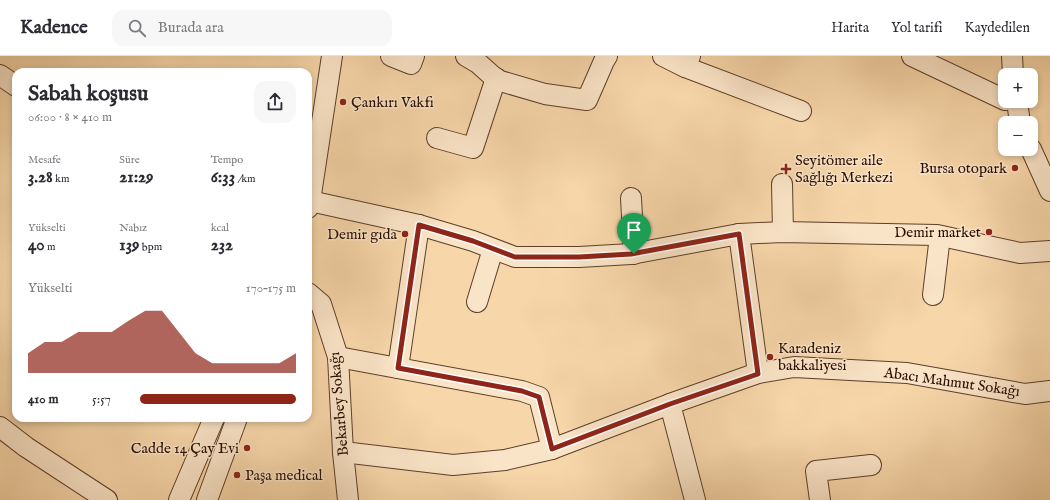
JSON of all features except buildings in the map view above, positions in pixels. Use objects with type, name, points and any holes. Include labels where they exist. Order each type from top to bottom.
[{"type":"street","points":[[312,185],[332,56]]},
{"type":"street","points":[[391,56],[412,64],[414,56]]},
{"type":"street","points":[[663,56],[688,62],[801,111]]},
{"type":"street","points":[[912,56],[998,99]]},
{"type":"street","points":[[1012,56],[1013,68]]},
{"type":"street","points":[[475,58],[497,80],[544,94],[587,100],[602,58]]},
{"type":"street","points":[[0,75],[12,83]]},
{"type":"street","points":[[437,138],[473,148],[496,78]]},
{"type":"street","points":[[1034,156],[1047,180]]},
{"type":"street","points":[[782,184],[783,232]]},
{"type":"street","points":[[631,198],[634,254]]},
{"type":"street","points":[[312,205],[419,225],[473,241],[515,257],[579,257],[634,254],[739,234],[783,232],[940,236],[1020,253],[1050,251]]},
{"type":"street","points":[[398,368],[419,225]]},
{"type":"street","points":[[739,234],[758,374]]},
{"type":"street","points":[[933,295],[940,236]]},
{"type":"street","points":[[477,302],[492,249]]},
{"type":"street","name":"Bekarbey Sokağı","points":[[312,296],[321,304],[338,357],[342,452],[348,500]]},
{"type":"street","points":[[338,357],[522,391],[539,397],[552,449]]},
{"type":"street","name":"Abacı Mahmut Sokağı","points":[[342,452],[453,465],[505,460],[552,449],[670,404],[758,374],[794,368],[907,373],[1025,394],[1050,391]]},
{"type":"street","points":[[670,404],[695,500]]},
{"type":"street","points":[[179,500],[212,422]]},
{"type":"street","points":[[207,500],[236,422]]},
{"type":"street","points":[[0,427],[26,447],[107,500]]},
{"type":"street","points":[[820,500],[816,471],[871,465]]},
{"type":"place","name":"Çankırı Vakfı","points":[[343,102]]},
{"type":"place","name":"Bursa otopark","points":[[1015,168]]},
{"type":"place","name":"Seyitömer aile Sağlığı Merkezi","points":[[786,169]]},
{"type":"place","name":"Demir market","points":[[989,232]]},
{"type":"place","name":"Demir gıda","points":[[405,234]]},
{"type":"place","name":"Karadeniz bakkaliyesi","points":[[770,357]]},
{"type":"place","name":"Cadde 14 Çay Evi","points":[[247,448]]},
{"type":"place","name":"Paşa medical","points":[[237,475]]},
{"type":"route","points":[[419,225],[473,241],[515,257],[579,257],[634,254],[739,234],[758,374],[670,404],[552,449],[539,397],[522,391],[398,368],[419,225]]}]
